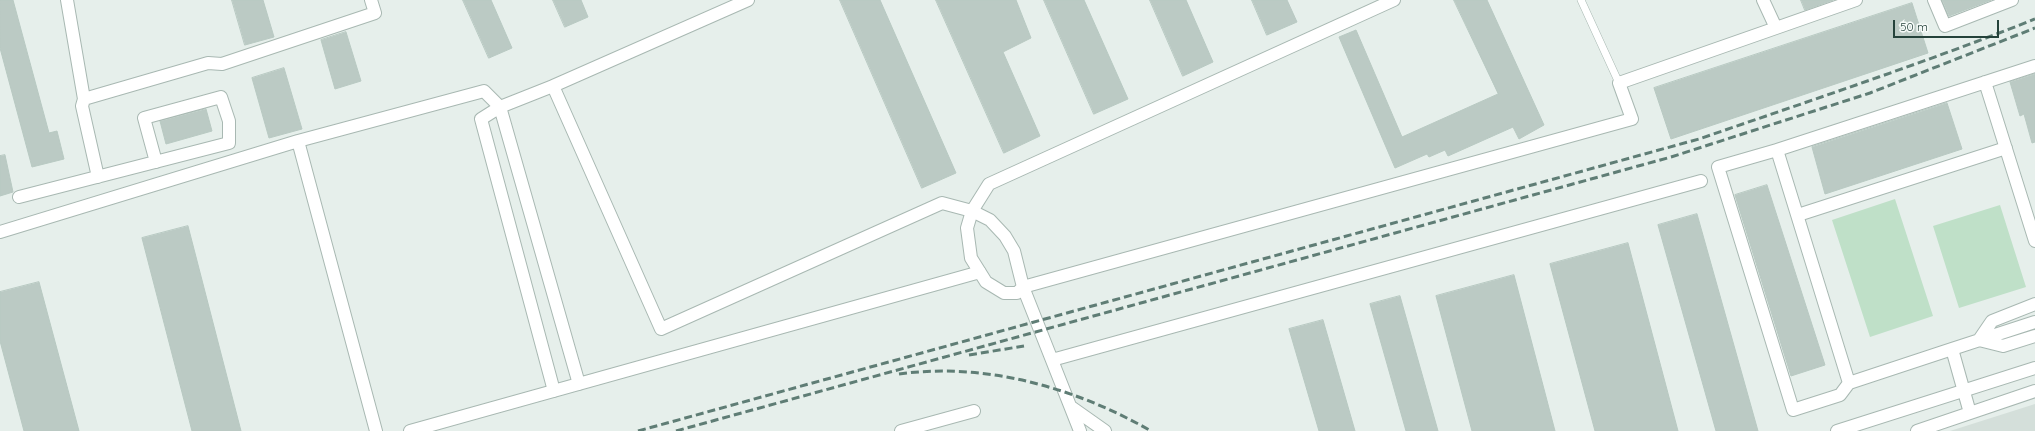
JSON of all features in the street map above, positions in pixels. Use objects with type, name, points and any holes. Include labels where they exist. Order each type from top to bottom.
[{"type":"street","points":[[67,0],[84,100],[82,106],[98,177]]},
{"type":"street","points":[[84,100],[208,64],[222,64],[375,13],[371,0]]},
{"type":"street","points":[[554,391],[481,119],[500,107],[553,86],[748,0]]},
{"type":"street","points":[[1394,0],[990,184],[972,211],[967,228],[971,258],[986,282],[1004,293],[1017,293],[1023,287],[1632,119],[1619,83],[1856,0]]},
{"type":"street","points":[[1762,0],[1776,28]]},
{"type":"street","points":[[1934,0],[1945,26],[2012,0]]},
{"type":"street","points":[[2035,66],[1718,168],[1793,410],[1840,395],[1849,383],[2035,322]]},
{"type":"street","points":[[1985,82],[2035,241]]},
{"type":"street","points":[[553,86],[662,329],[942,203],[972,211],[990,220],[1005,236],[1014,251],[1023,287],[1080,431]]},
{"type":"street","points":[[0,232],[298,141],[484,91],[500,107],[579,384]]},
{"type":"street","points":[[19,197],[98,177],[156,162],[229,143],[229,120],[221,97],[144,118],[156,162]]},
{"type":"street","points":[[298,141],[376,431]]},
{"type":"street","points":[[1798,215],[2006,148]]},
{"type":"street","points":[[1777,150],[1849,383]]},
{"type":"street","points":[[1052,360],[1701,180]]},
{"type":"street","points":[[410,431],[980,272]]},
{"type":"street","points":[[1979,340],[1992,321],[2035,304]]},
{"type":"street","points":[[1979,340],[2003,346],[2035,336]]},
{"type":"street","points":[[1952,349],[1970,413]]},
{"type":"street","points":[[1837,431],[2035,368]]},
{"type":"street","points":[[1917,431],[2035,391]]},
{"type":"street","points":[[1071,407],[1105,431]]},
{"type":"street","points":[[902,431],[974,411]]},
{"type":"lane","points":[[1581,0],[1619,83]]},
{"type":"shaded area","points":[[2035,404],[2035,431],[1950,431]]},
{"type":"green space","points":[[1895,199],[1933,316],[1870,337],[1832,220]]},
{"type":"green space","points":[[2000,205],[2026,287],[1959,308],[1933,226]]},
{"type":"building","points":[[0,0],[13,0],[49,133],[57,131],[64,159],[32,167],[0,48]]},
{"type":"building","points":[[232,0],[263,0],[274,37],[245,45]]},
{"type":"building","points":[[463,0],[491,0],[512,48],[489,58]]},
{"type":"building","points":[[553,0],[581,0],[588,17],[565,27]]},
{"type":"building","points":[[840,0],[880,0],[956,173],[922,188]]},
{"type":"building","points":[[936,0],[1016,0],[1031,38],[1003,52],[1040,136],[1004,153]]},
{"type":"building","points":[[1044,0],[1084,0],[1128,99],[1094,114]]},
{"type":"building","points":[[1150,0],[1186,0],[1213,62],[1183,76]]},
{"type":"building","points":[[1252,0],[1287,0],[1297,22],[1267,35]]},
{"type":"building","points":[[1454,0],[1487,0],[1544,125],[1519,139],[1513,127],[1448,156],[1445,150],[1429,157],[1427,154],[1395,168],[1339,37],[1356,30],[1402,137],[1498,94]]},
{"type":"building","points":[[1801,0],[1833,0],[1805,10]]},
{"type":"building","points":[[1942,0],[1991,0],[1949,16]]},
{"type":"building","points":[[1912,3],[1928,53],[1671,139],[1654,88]]},
{"type":"building","points":[[346,32],[361,81],[335,89],[321,40]]},
{"type":"building","points":[[284,68],[302,129],[269,138],[252,78]]},
{"type":"building","points":[[2035,74],[2035,142],[2032,143],[2024,114],[2020,116],[2010,82]]},
{"type":"building","points":[[1947,103],[1962,149],[1825,194],[1812,147]]},
{"type":"building","points":[[206,109],[212,131],[166,144],[160,121]]},
{"type":"building","points":[[5,155],[13,192],[0,196],[0,156]]},
{"type":"building","points":[[1767,185],[1825,365],[1791,376],[1735,195]]},
{"type":"building","points":[[1697,214],[1758,431],[1716,431],[1658,225]]},
{"type":"building","points":[[188,226],[241,431],[192,431],[142,238]]},
{"type":"building","points":[[1628,243],[1678,431],[1595,431],[1550,264]]},
{"type":"building","points":[[1514,275],[1555,431],[1472,431],[1436,296]]},
{"type":"building","points":[[39,282],[79,431],[24,431],[0,341],[0,292]]},
{"type":"building","points":[[1400,296],[1438,431],[1406,431],[1370,304]]},
{"type":"building","points":[[1323,320],[1355,431],[1319,431],[1289,329]]},
{"type":"railway","points":[[638,431],[1699,139],[1910,66],[2035,19]]},
{"type":"railway","points":[[676,431],[1671,157],[1870,93],[2035,28]]},
{"type":"railway","points":[[969,355],[1024,346]]},
{"type":"railway","points":[[899,374],[932,371],[965,372],[997,375],[1030,382],[1092,402],[1151,431]]}]
